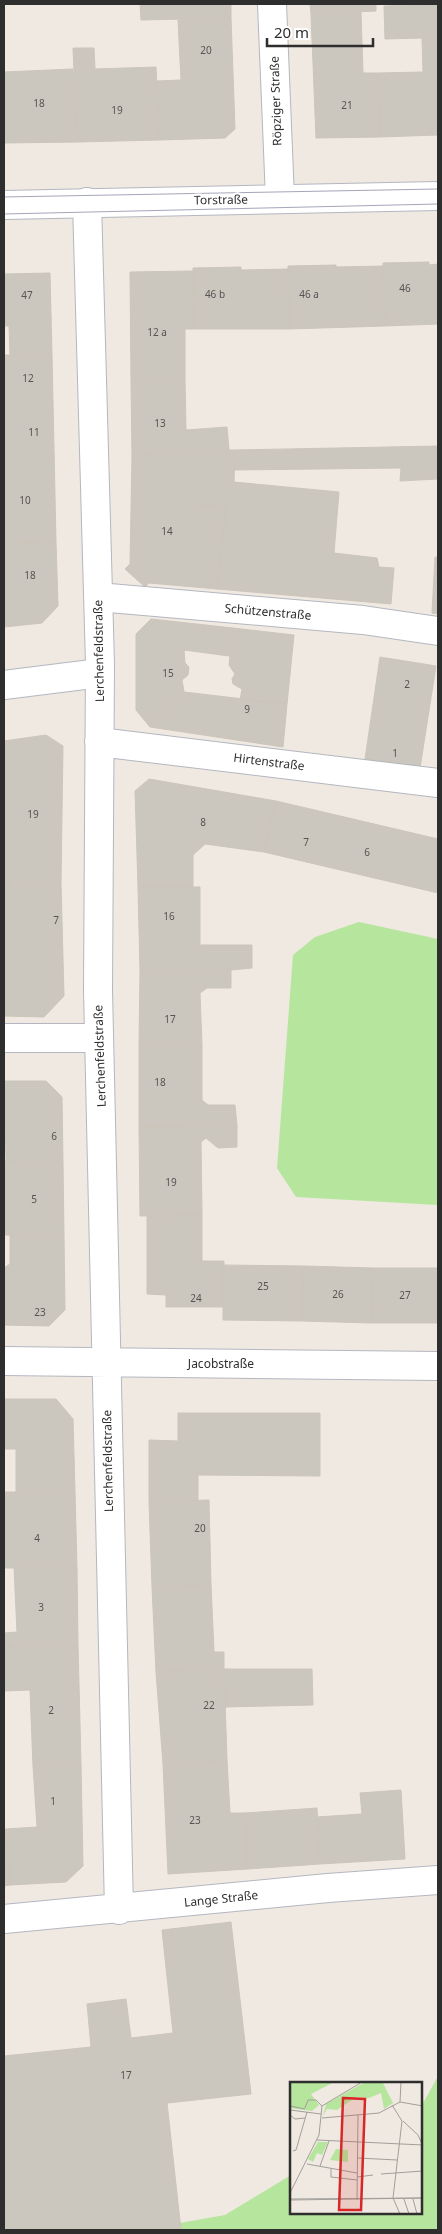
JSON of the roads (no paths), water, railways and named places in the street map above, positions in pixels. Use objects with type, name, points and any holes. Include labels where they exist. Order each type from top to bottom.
[{"type":"street","name":"Röpziger Straße","points":[[272,4],[280,199]]},
{"type":"street","name":"Torstraße","points":[[4,205],[438,196]]},
{"type":"street","name":"Lerchenfeldstraße","points":[[87,202],[100,673],[99,1038],[120,1910]]},
{"type":"street","name":"Schützenstraße","points":[[98,597],[363,620],[438,631]]},
{"type":"street","points":[[4,685],[100,673]]},
{"type":"street","name":"Hirtenstraße","points":[[99,742],[438,783]]},
{"type":"street","points":[[4,1038],[99,1038]]},
{"type":"street","name":"Jacobstraße","points":[[4,1361],[438,1366]]},
{"type":"street","name":"Lange Straße","points":[[4,1920],[328,1888],[438,1880]]},
{"type":"tram line","points":[[4,197],[438,189]]},
{"type":"tram line","points":[[4,214],[438,204]]}]
